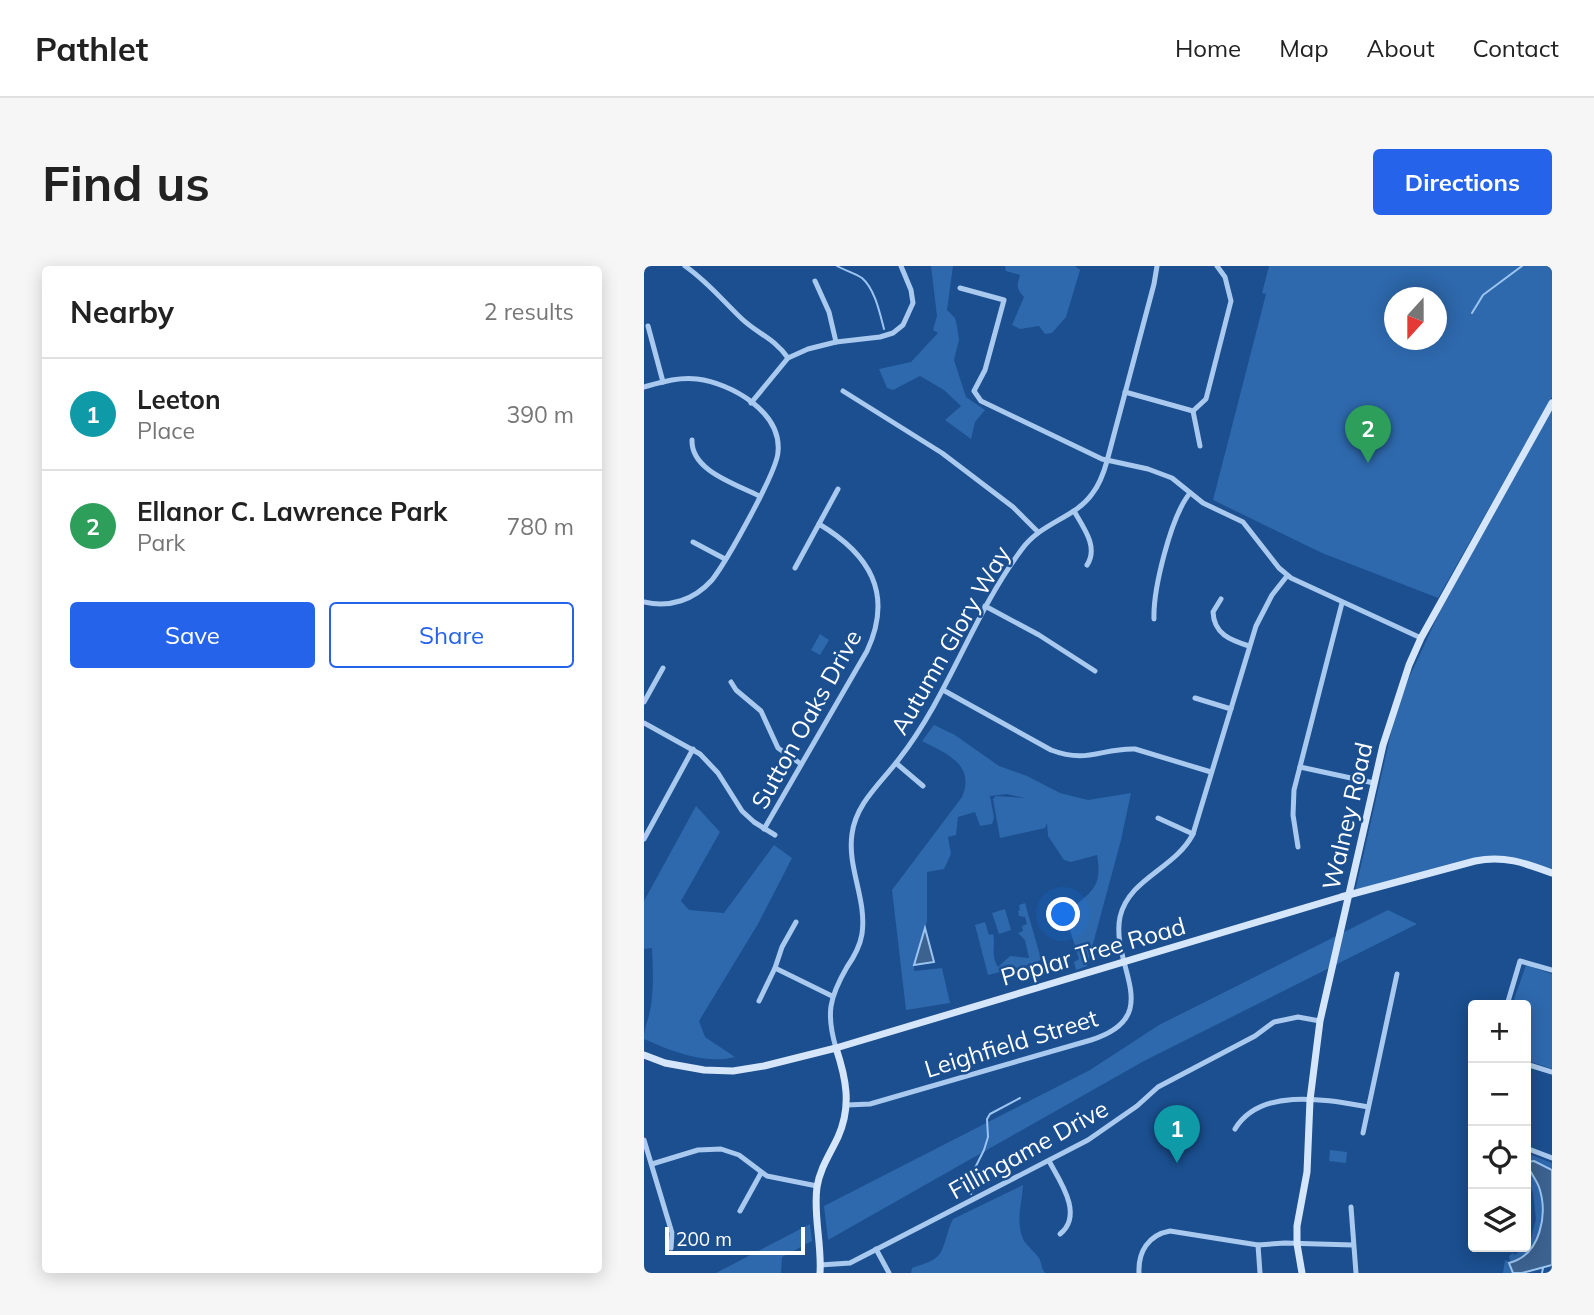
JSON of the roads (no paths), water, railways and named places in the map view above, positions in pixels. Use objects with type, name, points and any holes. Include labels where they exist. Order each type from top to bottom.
[{"type":"main road","name":"Walney Road","points":[[1301,1273],[1297,1219],[1307,1172],[1310,1100],[1320,1021],[1390,722],[1421,638],[1552,403]]},
{"type":"main road","name":"Poplar Tree Road","points":[[644,1055],[677,1066],[704,1070],[733,1071],[764,1066],[836,1048],[1349,895],[1486,859],[1509,859],[1552,873]]},
{"type":"main road","points":[[820,1269],[817,1186],[822,1166],[843,1123],[847,1105],[846,1085],[836,1048]]},
{"type":"street","points":[[685,266],[717,291],[745,321],[775,341],[788,358]]},
{"type":"street","points":[[751,403],[767,380],[788,358],[808,349],[836,342],[880,337],[903,326],[913,303],[911,290],[901,266]]},
{"type":"street","name":"Autumn Glory Way","points":[[836,1048],[830,1021],[832,996],[856,952],[864,917],[851,849],[855,821],[866,799],[910,746],[943,690],[998,583],[1024,547],[1038,532],[1074,511],[1093,494],[1107,460],[1157,266]]},
{"type":"street","points":[[1193,411],[1206,399],[1231,301],[1226,277],[1217,266]]},
{"type":"street","points":[[815,281],[829,312],[836,342]]},
{"type":"street","points":[[960,288],[1004,300],[985,370],[974,391],[981,401],[1107,460],[1172,478],[1203,503],[1243,522],[1287,576],[1421,638]]},
{"type":"street","points":[[648,326],[663,382]]},
{"type":"street","points":[[644,387],[685,379],[708,381],[727,387],[751,403],[771,422],[778,443],[775,465],[712,580],[693,596],[666,604],[644,603]]},
{"type":"street","points":[[843,391],[942,453],[1013,507],[1038,532]]},
{"type":"street","points":[[1125,392],[1193,411]]},
{"type":"street","points":[[1193,411],[1200,446]]},
{"type":"street","points":[[692,440],[693,452],[703,466],[759,496]]},
{"type":"street","points":[[795,568],[838,489]]},
{"type":"street","points":[[1154,619],[1153,601],[1178,511],[1190,493]]},
{"type":"street","points":[[1074,511],[1086,532],[1091,549],[1092,557],[1087,565]]},
{"type":"street","name":"Sutton Oaks Drive","points":[[764,829],[867,651],[877,617],[874,583],[863,559],[846,541],[819,524]]},
{"type":"street","points":[[693,542],[725,559]]},
{"type":"street","points":[[1158,818],[1193,834],[1249,646],[1264,609],[1287,576]]},
{"type":"street","points":[[1221,599],[1214,607],[1213,614],[1218,629],[1229,639],[1249,646]]},
{"type":"street","points":[[1298,847],[1292,805],[1342,603]]},
{"type":"street","points":[[985,606],[1039,635],[1095,671]]},
{"type":"street","points":[[644,702],[663,668]]},
{"type":"street","points":[[731,682],[736,690],[761,711],[778,748],[802,764]]},
{"type":"street","points":[[943,690],[1051,750],[1067,756],[1094,756],[1135,749],[1211,772]]},
{"type":"street","points":[[1195,698],[1231,709]]},
{"type":"street","points":[[644,723],[693,749],[718,772],[742,811],[775,835]]},
{"type":"street","points":[[644,839],[693,749]]},
{"type":"street","points":[[896,763],[923,786]]},
{"type":"street","points":[[1300,767],[1374,783]]},
{"type":"street","name":"Leighfield Street","points":[[847,1105],[870,1104],[1105,1035],[1122,1023],[1130,1007],[1132,985],[1119,932],[1120,918],[1126,901],[1138,886],[1180,854],[1193,834]]},
{"type":"street","points":[[759,1001],[796,922]]},
{"type":"street","points":[[1508,1000],[1520,961],[1552,970]]},
{"type":"street","points":[[775,968],[832,996]]},
{"type":"street","points":[[1363,1133],[1397,974]]},
{"type":"street","name":"Fillingame Drive","points":[[820,1269],[844,1265],[1049,1161],[1099,1133],[1158,1087],[1255,1036],[1274,1022],[1298,1017],[1320,1021]]},
{"type":"street","points":[[1531,1066],[1552,1072]]},
{"type":"street","points":[[1235,1129],[1244,1117],[1283,1100],[1310,1100],[1368,1107]]},
{"type":"street","points":[[644,1140],[673,1233],[671,1248]]},
{"type":"street","points":[[652,1164],[713,1148],[739,1155],[761,1173],[776,1179],[817,1186]]},
{"type":"street","points":[[1531,1150],[1552,1158]]},
{"type":"street","points":[[1049,1161],[1070,1204],[1069,1223],[1060,1234]]},
{"type":"street","points":[[740,1210],[761,1173]]},
{"type":"street","points":[[1351,1207],[1356,1273]]},
{"type":"street","points":[[1139,1273],[1140,1258],[1146,1245],[1154,1236],[1165,1232],[1177,1231],[1258,1245],[1353,1245]]},
{"type":"street","points":[[1258,1245],[1260,1273]]},
{"type":"street","points":[[876,1249],[889,1273]]},
{"type":"waterway","points":[[837,266],[859,276],[867,283],[884,329]]},
{"type":"waterway","points":[[1472,313],[1483,295],[1522,266]]},
{"type":"waterway","points":[[971,1194],[975,1168],[988,1137],[987,1119],[990,1114],[1020,1098]]},
{"type":"waterway","points":[[1542,1273],[1543,1268]]},
{"type":"place","name":"Ellanor C. Lawrence Park","points":[[1368,463]]},
{"type":"place","name":"Leeton","points":[[1177,1163]]}]
